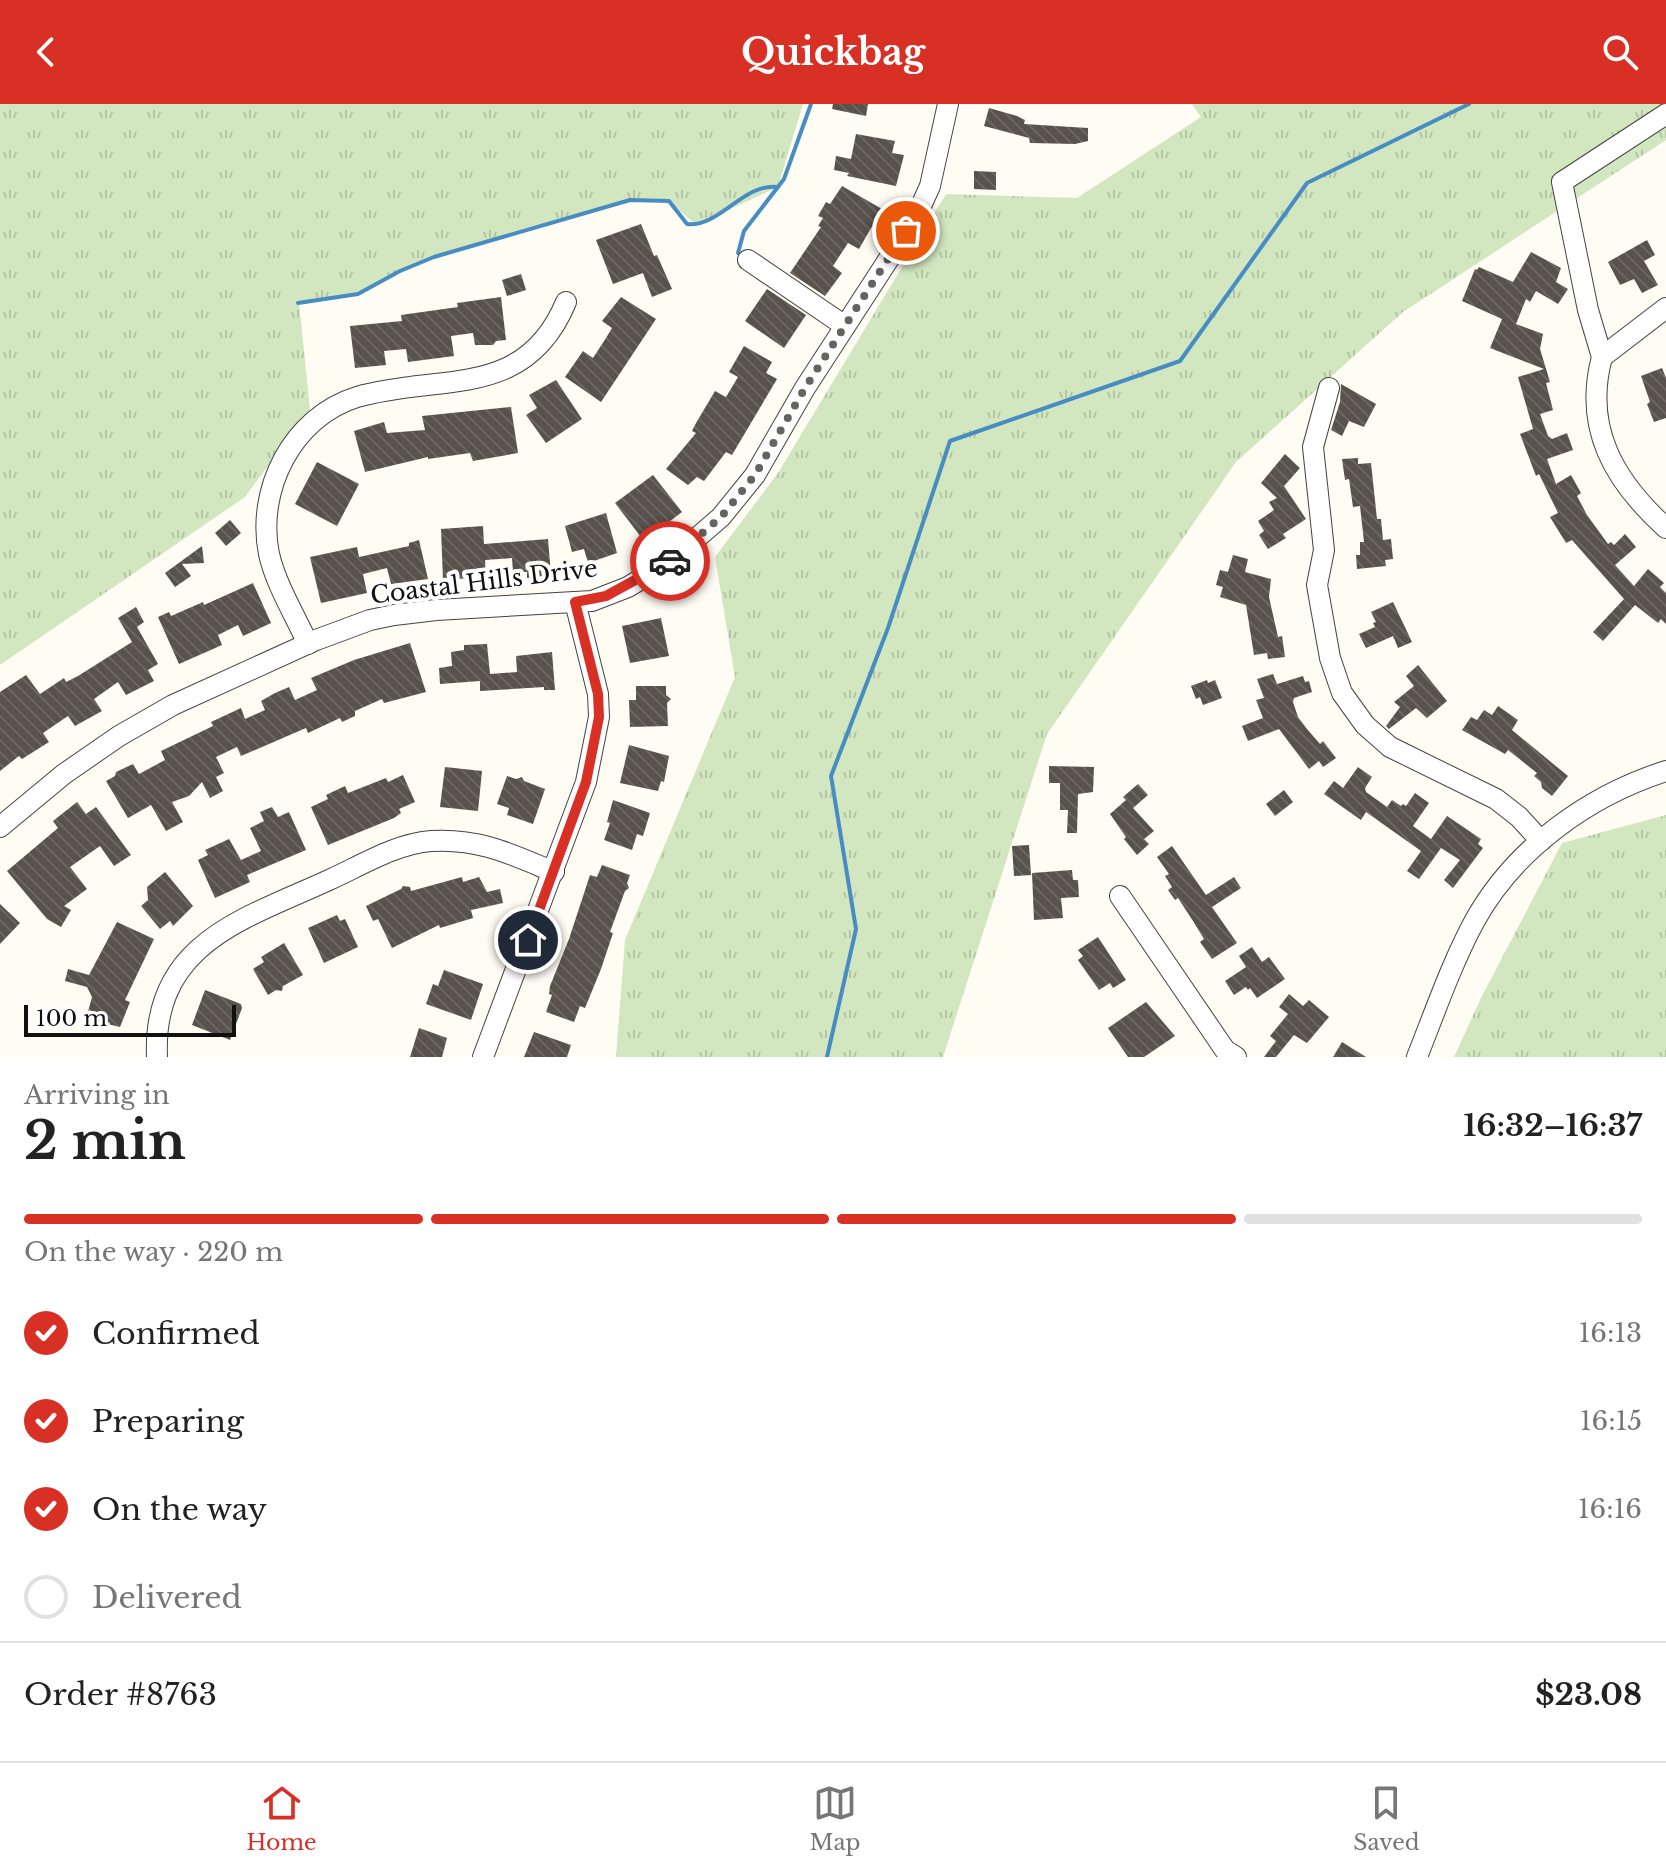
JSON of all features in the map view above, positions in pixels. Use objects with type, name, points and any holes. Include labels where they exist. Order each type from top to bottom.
[{"type":"street","name":"Coastal Hills Drive","points":[[0,827],[64,774],[124,733],[173,705],[308,644],[370,620],[394,615],[575,602],[606,596],[649,575],[685,550],[721,517],[755,475],[805,388],[916,217],[930,186],[948,104]]},
{"type":"street","points":[[1666,114],[1562,182],[1588,310],[1602,357],[1596,405],[1604,444],[1612,463],[1638,500],[1666,528]]},
{"type":"street","points":[[748,260],[845,326]]},
{"type":"street","points":[[308,644],[275,572],[267,539],[267,505],[271,488],[293,444],[314,421],[354,398],[479,379],[514,365],[546,339],[566,302]]},
{"type":"street","points":[[1602,357],[1666,308]]},
{"type":"street","points":[[1329,388],[1313,447],[1324,550],[1317,585],[1334,672],[1342,693],[1365,725],[1404,755],[1496,799],[1519,817],[1541,841]]},
{"type":"street","points":[[483,1057],[586,782],[599,717],[598,694],[575,602]]},
{"type":"street","points":[[1417,1057],[1465,940],[1482,908],[1507,875],[1541,841],[1581,810],[1603,797],[1666,771]]},
{"type":"street","points":[[157,1057],[158,1028],[165,998],[179,971],[197,949],[220,931],[404,845],[451,841],[489,845],[554,872]]},
{"type":"street","points":[[1120,896],[1225,1050],[1236,1057]]},
{"type":"green space","points":[[0,104],[803,104],[778,187],[696,225],[669,201],[630,200],[434,257],[358,294],[299,303],[310,409],[245,497],[0,665]]},
{"type":"green space","points":[[1192,104],[1666,104],[1666,140],[1403,312],[1236,462],[1047,734],[943,1057],[616,1057],[625,940],[735,677],[715,557],[778,473],[946,194],[1077,198],[1201,117]]},
{"type":"green space","points":[[1666,815],[1666,1057],[1454,1057],[1481,998],[1562,843]]},
{"type":"building","points":[[833,104],[868,104],[866,116],[832,109]]},
{"type":"building","points":[[989,108],[1017,116],[1025,120],[1024,124],[1088,128],[1088,141],[1075,144],[1030,143],[1029,138],[984,126]]},
{"type":"building","points":[[856,134],[895,141],[892,153],[904,155],[896,186],[847,176],[849,173],[834,170],[836,156],[851,159]]},
{"type":"building","points":[[974,171],[996,172],[996,190],[974,189]]},
{"type":"building","points":[[842,186],[882,209],[859,249],[848,243],[833,266],[842,273],[825,296],[790,273],[821,227],[818,226],[823,218],[818,216],[826,202],[830,204]]},
{"type":"building","points":[[641,224],[672,289],[652,297],[643,273],[613,284],[596,240]]},
{"type":"building","points":[[1647,240],[1655,255],[1644,261],[1658,285],[1642,293],[1634,279],[1620,285],[1608,262]]},
{"type":"building","points":[[1531,252],[1561,268],[1556,282],[1568,289],[1558,304],[1536,291],[1530,302],[1526,299],[1516,324],[1543,334],[1540,349],[1550,382],[1546,383],[1553,410],[1540,414],[1548,436],[1552,439],[1567,433],[1573,450],[1547,459],[1556,484],[1571,475],[1581,493],[1577,496],[1587,515],[1608,544],[1611,542],[1614,545],[1625,534],[1636,547],[1615,565],[1634,586],[1648,569],[1664,583],[1660,587],[1666,593],[1666,624],[1661,619],[1658,623],[1635,605],[1603,641],[1593,632],[1624,599],[1572,540],[1566,543],[1550,517],[1558,513],[1539,474],[1536,476],[1520,434],[1533,429],[1518,377],[1544,369],[1490,348],[1502,319],[1462,301],[1475,269],[1479,267],[1513,282]]},
{"type":"building","points":[[521,274],[526,290],[507,296],[502,280]]},
{"type":"building","points":[[767,289],[806,315],[784,348],[745,321]]},
{"type":"building","points":[[501,297],[506,340],[496,341],[493,345],[475,345],[473,333],[451,336],[454,356],[408,362],[406,349],[384,351],[386,365],[355,368],[350,326],[402,321],[401,315]]},
{"type":"building","points":[[621,297],[656,319],[601,402],[565,377],[583,351],[593,358],[612,328],[602,321]]},
{"type":"building","points":[[744,346],[772,362],[766,373],[777,379],[732,455],[726,452],[704,481],[697,477],[688,485],[666,469],[696,433],[692,431],[715,391],[726,397],[738,377],[729,372]]},
{"type":"building","points":[[1662,368],[1666,378],[1666,418],[1654,422],[1641,376]]},
{"type":"building","points":[[556,380],[582,419],[546,443],[526,415],[537,408],[529,395]]},
{"type":"building","points":[[1341,384],[1376,404],[1364,427],[1349,421],[1342,436],[1331,430],[1340,402]]},
{"type":"building","points":[[511,407],[518,453],[473,461],[470,453],[428,457],[365,472],[354,431],[384,422],[387,433],[425,430],[422,416]]},
{"type":"building","points":[[1285,454],[1300,468],[1284,486],[1306,519],[1283,534],[1286,538],[1268,549],[1259,535],[1264,531],[1258,521],[1274,510],[1269,502],[1277,498],[1261,483]]},
{"type":"building","points":[[1358,458],[1358,464],[1371,463],[1377,519],[1381,519],[1383,540],[1391,539],[1393,559],[1385,560],[1386,566],[1357,569],[1356,555],[1360,555],[1360,542],[1364,542],[1360,506],[1353,507],[1342,459]]},
{"type":"building","points":[[317,462],[359,484],[337,526],[295,504]]},
{"type":"building","points":[[653,475],[682,512],[644,541],[615,503]]},
{"type":"building","points":[[606,513],[617,553],[588,563],[584,549],[572,552],[565,526]]},
{"type":"building","points":[[230,520],[241,533],[226,546],[215,533]]},
{"type":"building","points":[[483,526],[484,544],[548,539],[551,575],[527,578],[527,572],[513,572],[512,558],[485,560],[486,577],[443,580],[441,529]]},
{"type":"building","points":[[419,540],[428,579],[391,584],[387,568],[363,574],[367,593],[321,603],[310,557],[357,547],[359,557],[409,546],[409,543]]},
{"type":"building","points":[[202,546],[204,563],[182,564],[191,576],[175,587],[165,573]]},
{"type":"building","points":[[1233,555],[1248,559],[1245,572],[1271,579],[1269,597],[1278,637],[1282,636],[1285,657],[1268,659],[1267,653],[1254,655],[1246,605],[1220,597],[1223,587],[1216,585],[1220,570],[1228,572]]},
{"type":"building","points":[[253,583],[271,623],[243,636],[238,625],[218,635],[222,645],[179,664],[158,617],[169,612],[171,616],[203,602],[204,605]]},
{"type":"building","points":[[1393,602],[1412,642],[1398,648],[1393,636],[1366,648],[1359,634],[1375,627],[1371,612]]},
{"type":"building","points":[[136,607],[144,622],[137,627],[158,664],[148,670],[154,681],[126,695],[118,682],[94,699],[102,711],[75,726],[68,716],[43,733],[49,742],[22,759],[19,756],[0,771],[0,692],[26,675],[40,694],[64,678],[66,682],[78,676],[132,642],[118,618]]},
{"type":"building","points":[[661,618],[669,656],[630,663],[622,626]]},
{"type":"building","points":[[410,643],[426,692],[384,703],[382,699],[355,711],[355,716],[342,722],[340,718],[308,733],[306,728],[241,756],[237,747],[216,757],[224,773],[216,777],[223,791],[210,798],[202,782],[189,796],[172,802],[183,822],[166,831],[151,805],[128,818],[106,781],[133,764],[139,774],[165,760],[161,751],[213,726],[211,722],[241,708],[245,719],[265,710],[261,701],[289,687],[295,700],[317,690],[311,678],[354,660]]},
{"type":"building","points":[[487,644],[490,674],[517,672],[516,656],[552,652],[555,690],[544,690],[544,687],[480,691],[480,681],[440,684],[439,668],[452,666],[451,652],[464,650],[464,645]]},
{"type":"building","points":[[1418,665],[1447,701],[1427,718],[1416,708],[1389,729],[1386,726],[1400,707],[1394,702],[1414,686],[1406,676]]},
{"type":"building","points":[[1273,674],[1277,684],[1303,676],[1305,682],[1309,681],[1312,692],[1294,698],[1293,702],[1298,717],[1307,729],[1320,744],[1323,741],[1336,758],[1323,767],[1319,761],[1309,769],[1279,729],[1248,741],[1242,726],[1263,718],[1256,700],[1264,698],[1257,679]]},
{"type":"building","points":[[1207,680],[1208,683],[1215,680],[1222,698],[1203,705],[1200,697],[1196,699],[1191,686]]},
{"type":"building","points":[[636,686],[666,686],[666,695],[671,699],[667,703],[668,726],[630,727],[629,700],[636,700]]},
{"type":"building","points":[[1498,706],[1518,720],[1512,730],[1568,776],[1552,796],[1534,776],[1537,773],[1508,750],[1505,754],[1462,730],[1471,717],[1477,720],[1484,710],[1492,715]]},
{"type":"building","points":[[629,745],[669,756],[664,782],[661,781],[658,791],[620,783]]},
{"type":"building","points":[[1049,766],[1094,767],[1093,792],[1078,794],[1077,833],[1067,833],[1068,810],[1060,810],[1060,783],[1049,783]]},
{"type":"building","points":[[445,767],[482,771],[478,811],[440,807]]},
{"type":"building","points":[[1358,767],[1372,777],[1365,788],[1366,792],[1387,807],[1392,800],[1406,806],[1415,793],[1429,803],[1413,826],[1431,839],[1447,816],[1481,839],[1478,844],[1483,848],[1453,888],[1444,880],[1460,860],[1441,848],[1419,879],[1407,871],[1421,851],[1366,812],[1361,820],[1324,794],[1334,781],[1343,788]]},
{"type":"building","points":[[403,775],[415,802],[399,809],[401,813],[394,818],[328,845],[311,807],[345,786],[348,793],[386,778],[388,782]]},
{"type":"building","points":[[507,776],[522,777],[524,781],[545,789],[533,824],[507,815],[509,808],[497,804]]},
{"type":"building","points":[[1138,784],[1148,795],[1133,808],[1154,831],[1144,839],[1149,844],[1137,855],[1110,814]]},
{"type":"building","points":[[1284,790],[1293,802],[1275,816],[1266,804]]},
{"type":"building","points":[[613,800],[650,813],[643,836],[637,834],[632,850],[604,840]]},
{"type":"building","points":[[77,802],[86,814],[96,807],[131,855],[114,866],[100,846],[70,867],[87,889],[64,906],[71,910],[61,927],[47,919],[7,871],[58,828],[53,821]]},
{"type":"building","points":[[272,807],[278,817],[289,812],[306,850],[247,875],[250,882],[215,898],[198,860],[208,855],[205,850],[229,839],[241,860],[261,851],[250,828],[264,821],[260,812]]},
{"type":"building","points":[[1029,845],[1031,875],[1014,876],[1012,846]]},
{"type":"building","points":[[1172,846],[1206,895],[1234,877],[1241,888],[1212,907],[1237,943],[1212,959],[1200,942],[1204,939],[1193,921],[1178,898],[1175,900],[1168,890],[1172,887],[1165,876],[1169,874],[1157,857]]},
{"type":"building","points":[[602,865],[630,875],[629,888],[625,891],[601,969],[585,1008],[580,1006],[574,1022],[546,1012],[552,995],[549,994],[550,986],[590,875],[597,877]]},
{"type":"building","points":[[1072,870],[1073,880],[1078,880],[1079,897],[1061,898],[1063,918],[1034,920],[1032,873]]},
{"type":"building","points":[[165,872],[193,906],[173,926],[170,921],[160,929],[141,906],[148,900],[147,887]]},
{"type":"building","points":[[462,877],[463,882],[479,877],[487,892],[500,889],[503,903],[471,910],[473,918],[440,928],[439,925],[392,948],[378,919],[373,921],[366,906],[403,886],[410,887],[411,891]]},
{"type":"building","points":[[0,904],[20,923],[0,944]]},
{"type":"building","points":[[337,915],[340,921],[345,919],[358,947],[324,963],[308,928]]},
{"type":"building","points":[[117,922],[154,939],[125,1000],[130,1002],[120,1027],[86,1019],[92,997],[87,987],[65,981],[68,969],[89,975]]},
{"type":"building","points":[[1098,937],[1126,980],[1113,988],[1110,983],[1099,990],[1078,960],[1083,956],[1078,950]]},
{"type":"building","points":[[284,943],[303,975],[283,986],[282,991],[276,990],[268,995],[253,969],[264,962],[261,957]]},
{"type":"building","points":[[1252,947],[1262,962],[1269,957],[1285,979],[1257,998],[1246,987],[1234,995],[1225,981],[1246,967],[1239,956]]},
{"type":"building","points":[[444,970],[483,984],[471,1020],[426,1004],[433,984],[438,986]]},
{"type":"building","points":[[205,990],[241,1004],[230,1040],[192,1025]]},
{"type":"building","points":[[1289,994],[1303,1006],[1309,1000],[1329,1017],[1307,1043],[1294,1035],[1276,1057],[1264,1057],[1276,1041],[1270,1036],[1288,1014],[1279,1007]]},
{"type":"building","points":[[1146,1002],[1175,1036],[1144,1057],[1128,1057],[1108,1028]]},
{"type":"building","points":[[419,1028],[447,1038],[442,1057],[410,1057]]},
{"type":"building","points":[[534,1032],[571,1045],[567,1057],[524,1057]]},
{"type":"building","points":[[1342,1042],[1366,1057],[1333,1057]]},
{"type":"waterway","points":[[742,256],[738,253],[744,231],[784,179],[811,104]]},
{"type":"waterway","points":[[827,1057],[856,929],[831,776],[888,628],[950,441],[1180,361],[1307,183],[1469,104]]},
{"type":"waterway","points":[[298,303],[358,294],[434,257],[630,200],[669,201],[687,224],[699,223],[721,213],[754,191],[778,187]]},
{"type":"way so far","points":[[670,561],[721,517],[755,475],[805,388],[906,231]]},
{"type":"route","points":[[528,940],[586,782],[599,717],[598,694],[575,602],[592,601],[628,587],[670,561]]}]
